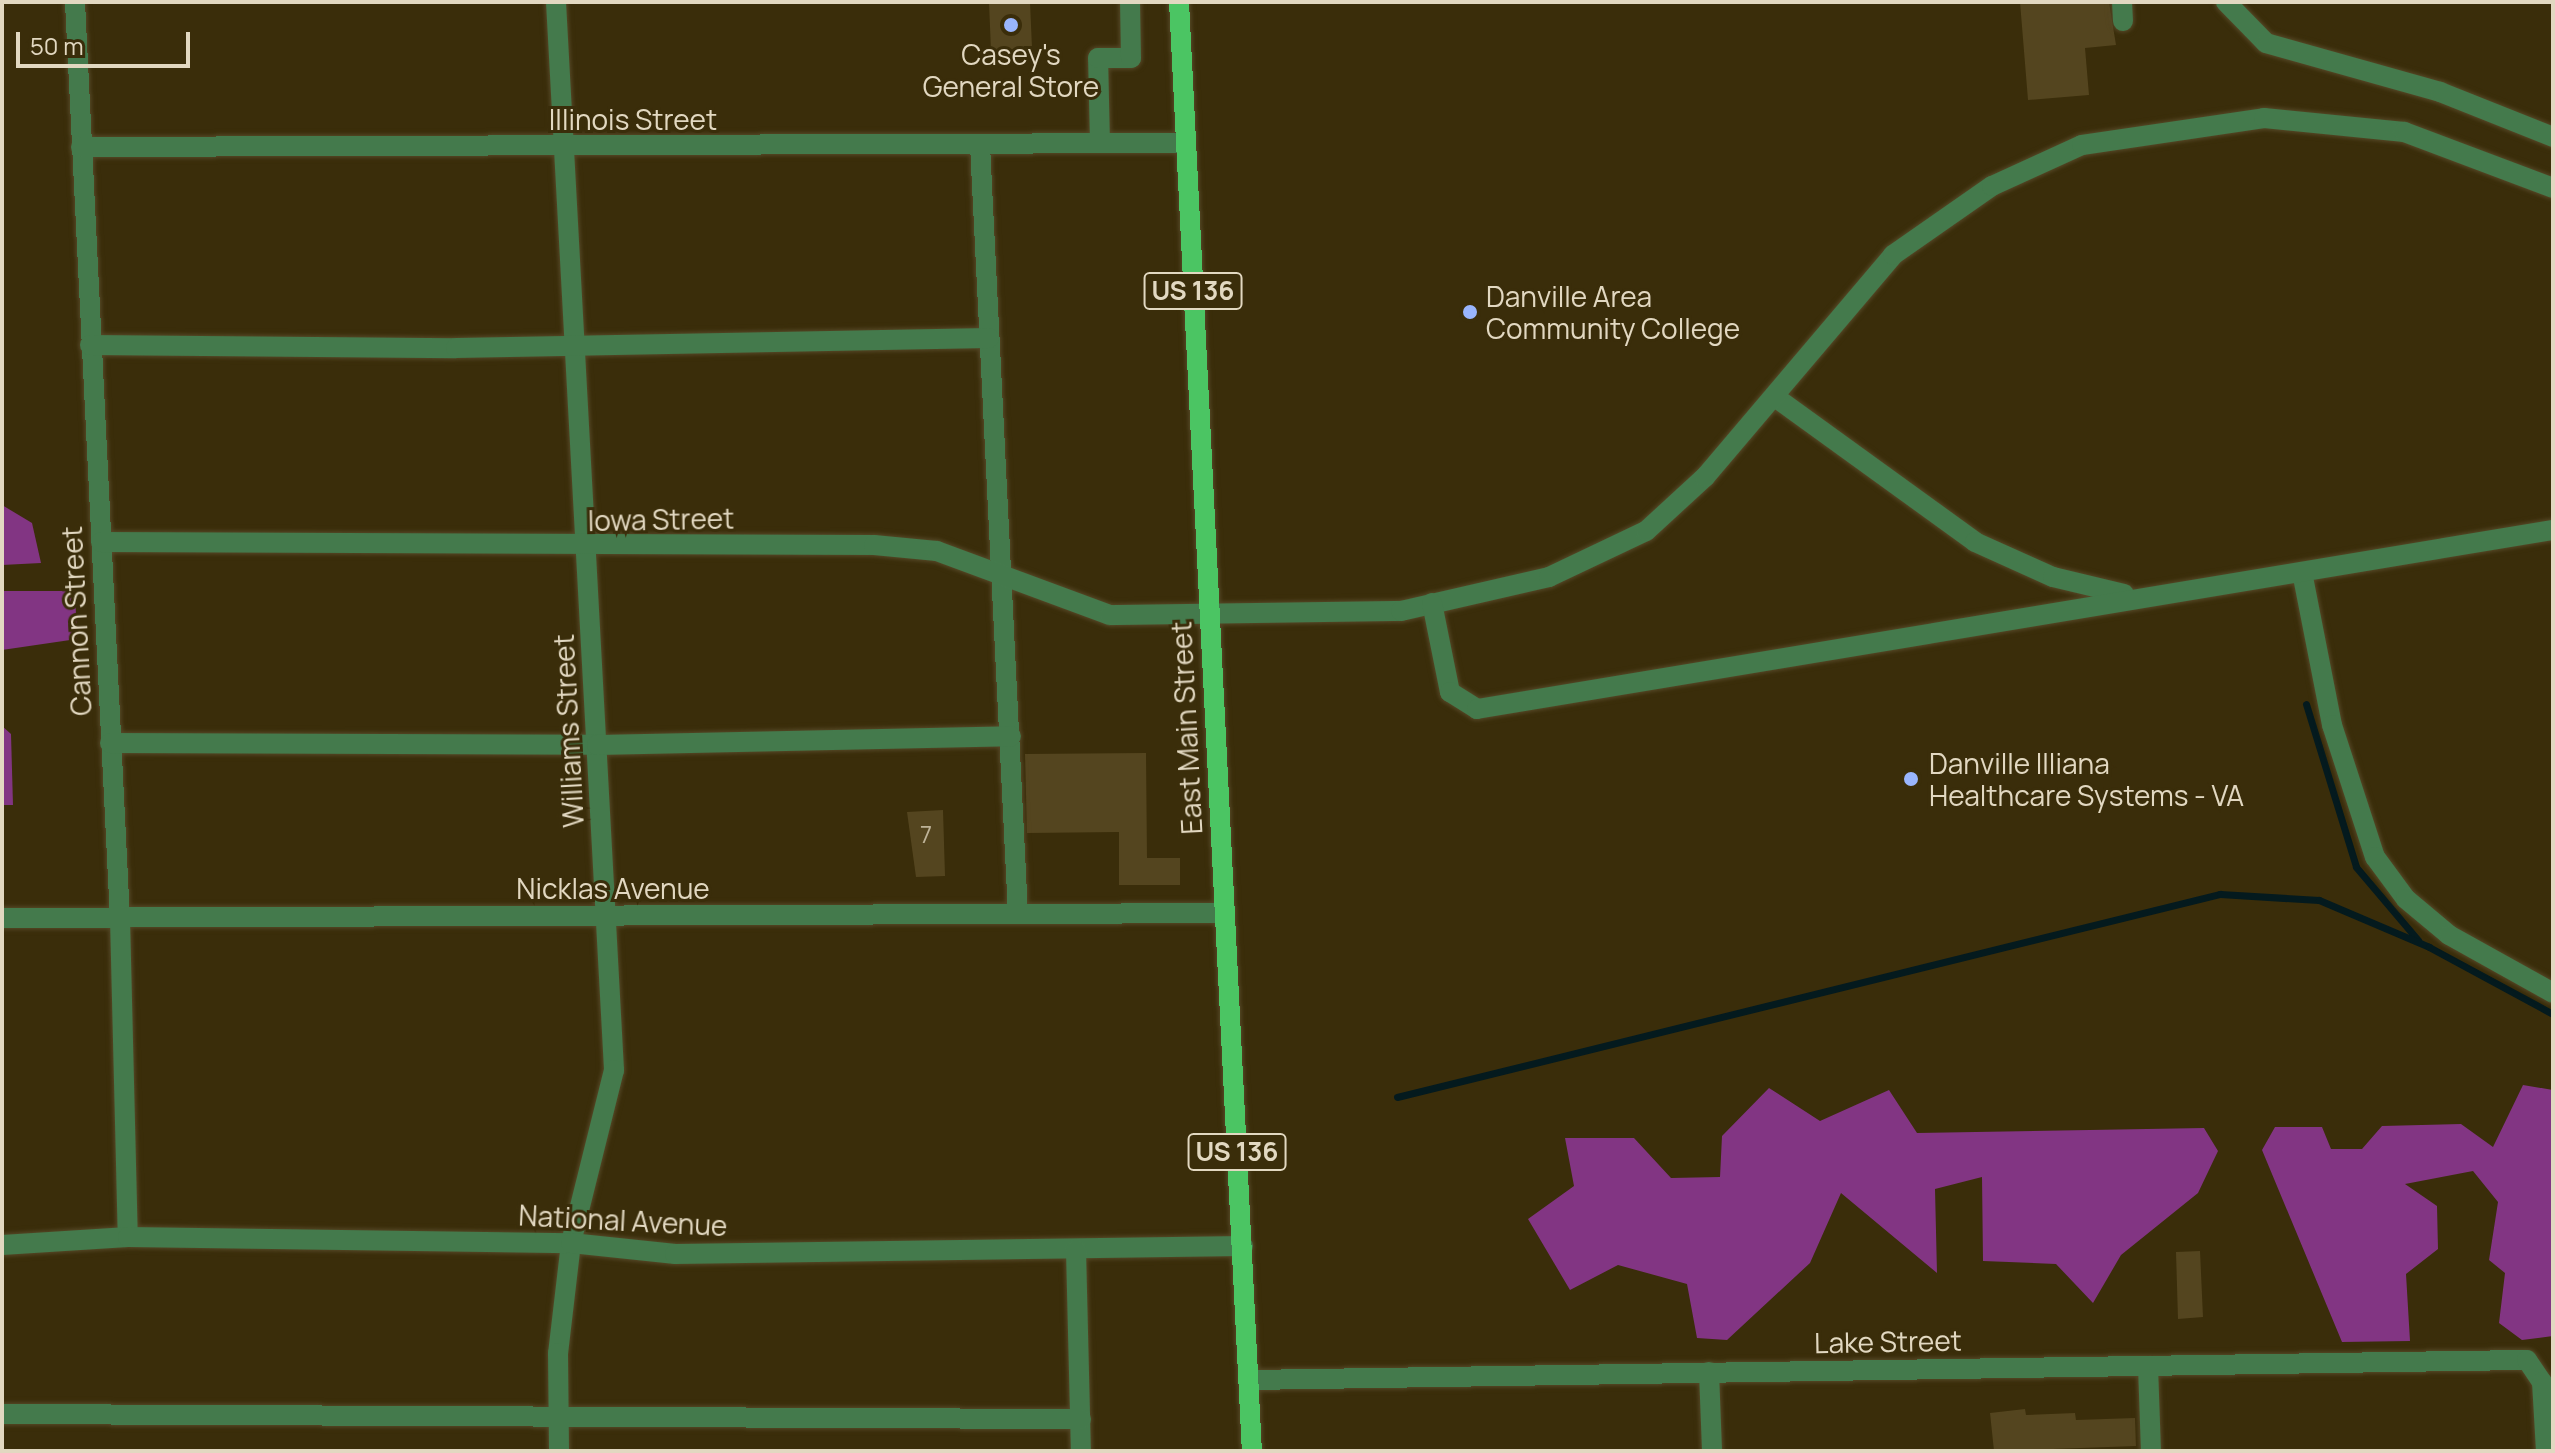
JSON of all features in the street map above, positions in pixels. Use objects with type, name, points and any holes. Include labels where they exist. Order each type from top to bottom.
[{"type":"main road","name":"East Main Street","points":[[1179,2],[1252,1451]]},
{"type":"street","name":"Cannon Street","points":[[75,2],[120,918],[128,1237]]},
{"type":"street","name":"Williams Street","points":[[556,2],[606,916],[611,1104],[571,1243],[559,1451]]},
{"type":"street","points":[[1100,143],[1098,58],[1131,58],[1130,2]]},
{"type":"street","points":[[2226,2],[2266,43],[2307,60],[2377,72],[2553,137]]},
{"type":"street","name":"Iowa Street","points":[[101,542],[587,548],[874,545],[937,551],[1110,615],[1401,611],[1549,577],[1627,544],[1705,477],[1893,255],[1992,186],[2082,145],[2264,118],[2404,132],[2553,188]]},
{"type":"street","name":"Illinois Street","points":[[81,147],[565,148],[1185,143]]},
{"type":"street","points":[[980,145],[1018,914]]},
{"type":"street","points":[[90,345],[577,345],[989,338]]},
{"type":"street","points":[[1775,397],[1975,542],[2053,577],[2135,596]]},
{"type":"street","points":[[1432,603],[1450,692],[1477,709],[2135,596],[2553,530]]},
{"type":"street","points":[[2302,572],[2332,725],[2375,857],[2406,899],[2449,935],[2553,993]]},
{"type":"street","points":[[110,743],[597,745],[1011,736]]},
{"type":"street","name":"Nicklas Avenue","points":[[2,918],[1224,913]]},
{"type":"street","name":"National Avenue","points":[[2,1245],[128,1237],[571,1243],[675,1254],[1243,1246]]},
{"type":"street","points":[[1076,1250],[1081,1451]]},
{"type":"street","name":"Lake Street","points":[[1249,1380],[2527,1360],[2542,1382],[2546,1451]]},
{"type":"street","points":[[2148,1366],[2151,1451]]},
{"type":"street","points":[[1709,1372],[1712,1451]]},
{"type":"street","points":[[2,1414],[559,1419],[1081,1419]]},
{"type":"shaded area","points":[[2,505],[32,523],[41,563],[2,565]]},
{"type":"shaded area","points":[[2,591],[75,591],[77,639],[2,650]]},
{"type":"shaded area","points":[[2,726],[11,734],[13,805],[2,805]]},
{"type":"shaded area","points":[[2523,1085],[2553,1090],[2553,1336],[2522,1340],[2499,1323],[2505,1273],[2489,1260],[2498,1202],[2473,1171],[2405,1184],[2437,1206],[2438,1249],[2406,1274],[2410,1341],[2342,1342],[2262,1150],[2275,1127],[2322,1127],[2331,1149],[2362,1149],[2382,1126],[2461,1124],[2493,1147]]},
{"type":"shaded area","points":[[1769,1088],[1820,1121],[1889,1090],[1917,1133],[2204,1128],[2218,1151],[2198,1193],[2121,1255],[2093,1303],[2056,1264],[1983,1261],[1982,1177],[1935,1189],[1937,1273],[1841,1193],[1810,1263],[1727,1340],[1697,1338],[1687,1284],[1618,1265],[1570,1290],[1528,1219],[1574,1186],[1565,1138],[1634,1138],[1671,1178],[1720,1177],[1722,1136]]},
{"type":"building","name":"Casey's General Store","points":[[989,2],[1030,2],[1032,48],[991,51]]},
{"type":"building","points":[[2020,2],[2109,2],[2116,45],[2085,48],[2089,95],[2028,100]]},
{"type":"building","points":[[1146,753],[1147,858],[1180,858],[1180,885],[1119,885],[1119,832],[1027,833],[1025,754]]},
{"type":"building","points":[[943,810],[945,876],[916,877],[907,812]]},
{"type":"building","points":[[2200,1251],[2203,1317],[2178,1319],[2176,1252]]},
{"type":"building","points":[[2025,1409],[2026,1415],[2075,1413],[2076,1420],[2135,1418],[2136,1446],[1994,1451],[1990,1413]]},
{"type":"waterway","points":[[2306,704],[2356,867],[2418,940]]},
{"type":"waterway","points":[[1397,1097],[2220,894],[2319,900],[2429,947],[2553,1014]]},
{"type":"place","name":"Casey's General Store","points":[[1011,25]]},
{"type":"place","name":"Danville Area Community College","points":[[1470,312]]},
{"type":"place","name":"Danville Illiana Healthcare Systems - VA","points":[[1911,779]]}]
